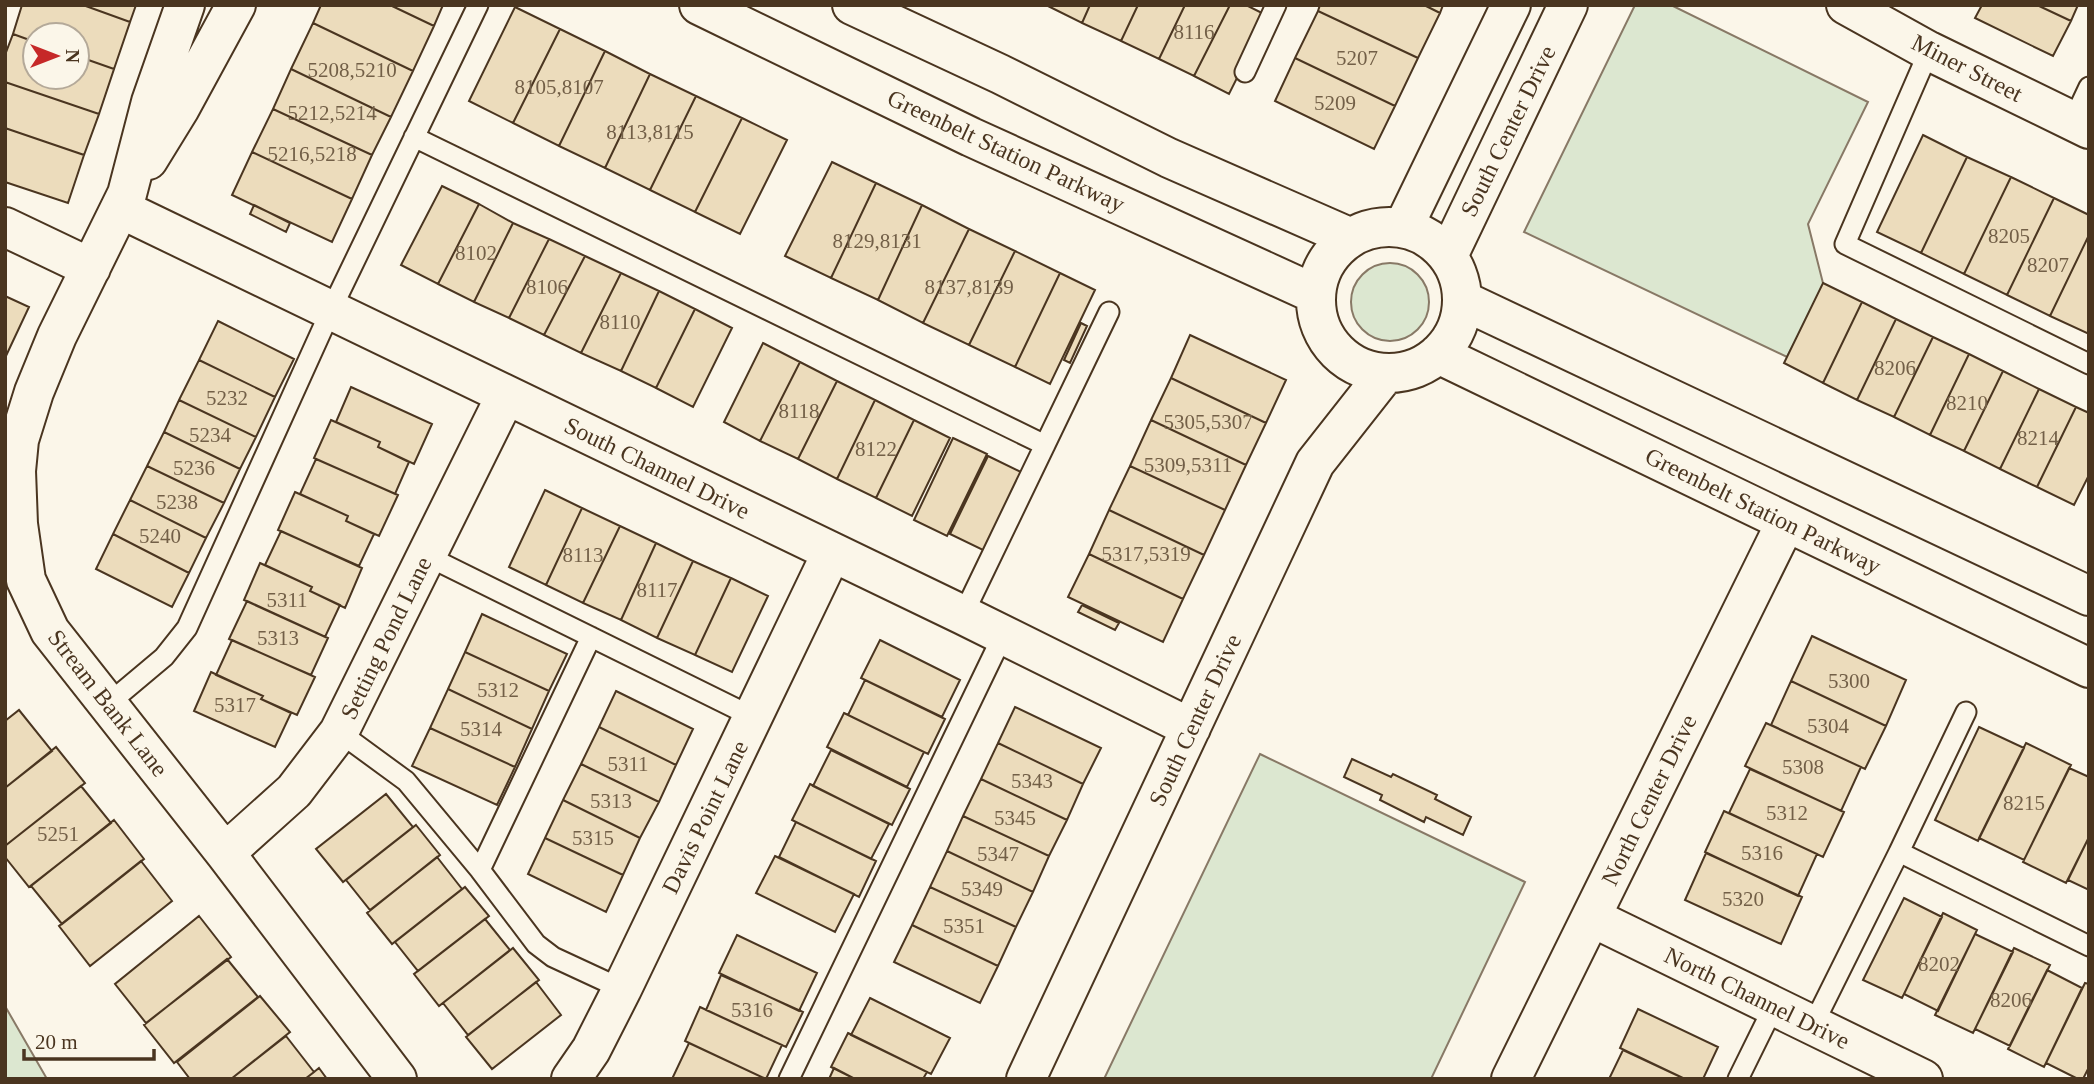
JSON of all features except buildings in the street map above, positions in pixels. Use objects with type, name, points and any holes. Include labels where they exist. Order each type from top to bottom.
[{"type":"street","name":"Stream Bank Lane","points":[[124,202],[151,102],[185,5]]},
{"type":"street","name":"Stream Bank Lane","points":[[236,5],[124,202],[57,336],[34,392],[19,440],[16,471],[18,524],[26,580],[50,631],[225,853],[397,1079]]},
{"type":"street","name":"Greenbelt Station Parkway","points":[[699,5],[971,137],[1315,294]]},
{"type":"street","points":[[852,5],[1000,74],[1169,158],[1349,237]]},
{"type":"street","points":[[1403,228],[1511,5]]},
{"type":"street","name":"South Center Drive","points":[[1448,256],[1568,5]]},
{"type":"street","name":"Miner Street","points":[[1846,5],[1929,51],[2081,125]]},
{"type":"street","name":"South Channel Drive","points":[[124,202],[331,310],[1191,728]]},
{"type":"street","points":[[5,227],[91,268]]},
{"type":"street","points":[[1373,228],[1403,228],[1438,246],[1448,256],[1459,279],[1462,300],[1456,330],[1438,355],[1422,366],[1385,374],[1359,368],[1338,353],[1325,336],[1317,316],[1315,294],[1319,277],[1326,261],[1349,237],[1373,228]]},
{"type":"street","points":[[1462,300],[2089,596]]},
{"type":"street","name":"Greenbelt Station Parkway","points":[[1438,355],[2089,668]]},
{"type":"street","name":"South Center Drive","points":[[1026,1079],[1315,463],[1385,374]]},
{"type":"street","name":"Setting Pond Lane","points":[[225,853],[294,791],[325,754],[339,732],[506,395]]},
{"type":"street","name":"North Center Drive","points":[[1511,1079],[1786,522]]},
{"type":"street","name":"Davis Point Lane","points":[[571,1079],[591,1050],[622,989],[832,552]]},
{"type":"street","name":"North Channel Drive","points":[[1591,917],[1923,1079]]},
{"type":"lane","points":[[108,704],[164,657],[187,628],[331,310],[478,5]]},
{"type":"lane","points":[[1245,72],[1276,5]]},
{"type":"lane","points":[[1929,51],[1845,244],[2089,364]]},
{"type":"lane","points":[[2081,125],[2089,87]]},
{"type":"lane","points":[[414,137],[1045,445]]},
{"type":"lane","points":[[963,615],[1110,312]]},
{"type":"lane","points":[[427,556],[753,717]]},
{"type":"lane","points":[[789,1079],[1003,635]]},
{"type":"lane","points":[[480,870],[591,637]]},
{"type":"lane","points":[[1812,1025],[1966,712]]},
{"type":"lane","points":[[339,732],[406,781],[480,870],[536,944],[553,957],[622,989]]},
{"type":"lane","points":[[1899,852],[2089,946]]},
{"type":"lane","points":[[1738,1079],[1774,1006]]},
{"type":"green space","points":[[1635,5],[1671,5],[1868,102],[1808,224],[1824,287],[1787,357],[1524,232]]},
{"type":"green space","points":[[1390,263],[1405,266],[1418,274],[1426,287],[1429,302],[1426,317],[1418,330],[1405,338],[1390,341],[1375,338],[1362,330],[1354,317],[1351,302],[1354,287],[1362,274],[1375,266]]},
{"type":"green space","points":[[1260,754],[1525,882],[1431,1079],[1104,1079]]},
{"type":"green space","points":[[5,1006],[47,1079],[5,1079]]}]
